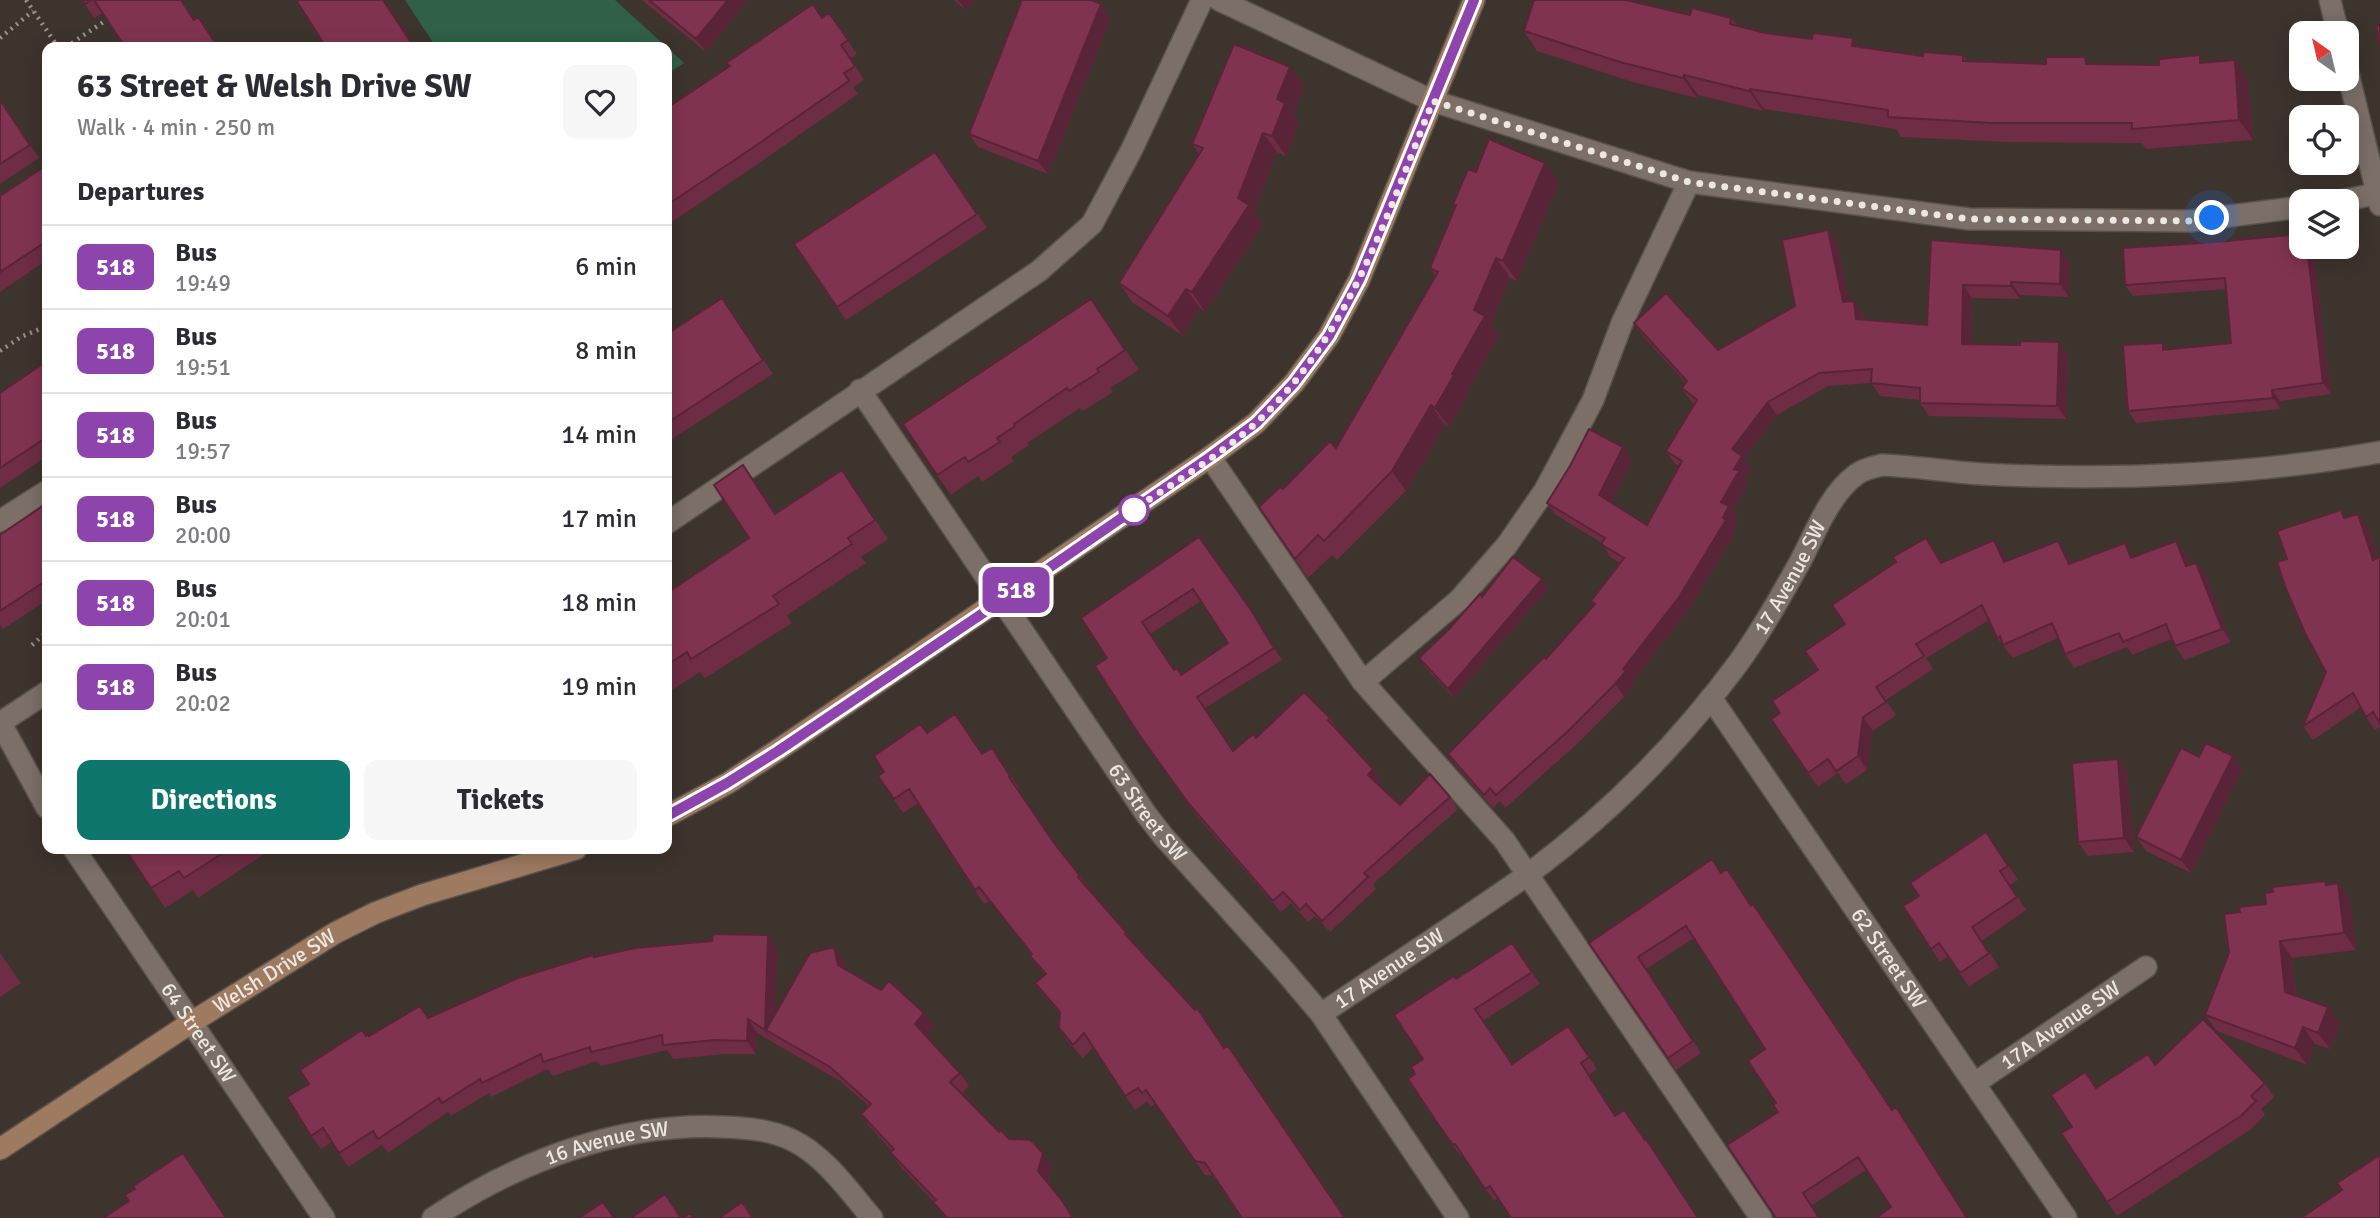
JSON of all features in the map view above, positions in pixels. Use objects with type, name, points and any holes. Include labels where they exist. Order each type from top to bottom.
[{"type":"street","points":[[672,520],[1039,271],[1092,224],[1121,172],[1202,0]]},
{"type":"street","points":[[1219,0],[1433,101],[1689,182],[1969,219],[2190,221],[2289,208]]},
{"type":"street","points":[[672,813],[778,751],[1001,601],[1256,423],[1294,383],[1329,336],[1359,280],[1474,0]]},
{"type":"street","points":[[2330,0],[2335,21]]},
{"type":"street","points":[[2352,91],[2379,197],[2359,199]]},
{"type":"street","points":[[1363,682],[1460,598],[1507,545],[1545,490],[1593,400],[1622,323],[1689,182]]},
{"type":"street","name":"63 Street SW","points":[[860,390],[1163,836],[1321,1014],[1458,1218]]},
{"type":"street","name":"17 Avenue SW","points":[[1321,1014],[1528,874],[1570,840],[1656,761],[1682,734],[1740,660],[1777,604],[1840,491],[1856,474],[1870,468],[1899,466],[1982,474],[2159,474],[2231,471],[2380,452]]},
{"type":"street","points":[[1210,457],[1363,682],[1504,840],[1761,1218]]},
{"type":"street","points":[[0,521],[42,494]]},
{"type":"street","points":[[42,695],[0,722],[42,798]]},
{"type":"street","name":"62 Street SW","points":[[1711,698],[2066,1218]]},
{"type":"street","name":"64 Street SW","points":[[77,854],[324,1218]]},
{"type":"street","name":"Welsh Drive SW","points":[[0,1149],[192,1022],[335,933],[375,913],[422,895],[559,854]]},
{"type":"street","name":"17A Avenue SW","points":[[1975,1083],[2146,967]]},
{"type":"street","name":"16 Avenue SW","points":[[433,1218],[456,1202],[543,1159],[591,1143],[654,1130],[704,1126],[747,1128],[772,1132],[794,1140],[815,1154],[872,1218]]},
{"type":"path","points":[[26,0],[55,42]]},
{"type":"path","points":[[0,38],[33,11]]},
{"type":"path","points":[[72,42],[116,13]]},
{"type":"path","points":[[0,351],[21,337],[42,328]]},
{"type":"path","points":[[32,645],[42,636]]},
{"type":"green space","points":[[405,0],[615,0],[661,42],[433,42]]},
{"type":"green space","points":[[672,52],[684,63],[672,71]]},
{"type":"building","points":[[94,0],[181,0],[194,20],[198,17],[215,42],[122,42]]},
{"type":"building","points":[[296,0],[383,0],[411,42],[323,42]]},
{"type":"building","points":[[649,0],[728,0],[696,39]]},
{"type":"building","points":[[1022,0],[1091,0],[1101,4],[1038,161],[969,134]]},
{"type":"building","points":[[1534,0],[1626,0],[1690,15],[1692,8],[1731,18],[1730,24],[1765,33],[1812,39],[1813,33],[1853,38],[1852,46],[1923,56],[1923,52],[1963,55],[1963,61],[2046,64],[2046,57],[2085,57],[2086,64],[2159,65],[2159,59],[2200,55],[2200,63],[2235,60],[2239,120],[2132,129],[2132,123],[1992,123],[1888,117],[1888,110],[1750,89],[1749,91],[1684,75],[1683,78],[1620,62],[1524,31]]},
{"type":"building","points":[[813,4],[822,18],[829,13],[848,40],[841,45],[855,66],[844,73],[849,81],[672,202],[672,105],[730,66],[726,63]]},
{"type":"building","points":[[2380,25],[2380,44],[2376,26]]},
{"type":"building","points":[[1234,44],[1290,67],[1277,99],[1285,103],[1272,136],[1263,133],[1238,198],[1249,205],[1192,292],[1186,289],[1168,316],[1119,283],[1203,148],[1192,144]]},
{"type":"building","points":[[0,100],[30,145],[0,164]]},
{"type":"building","points":[[1489,139],[1545,163],[1503,261],[1496,258],[1474,310],[1485,316],[1435,408],[1431,405],[1392,471],[1324,541],[1318,535],[1295,559],[1259,507],[1280,487],[1283,489],[1330,441],[1336,448],[1438,272],[1430,268],[1456,205],[1453,204],[1468,169],[1476,172]]},
{"type":"building","points":[[935,152],[977,214],[837,307],[794,244]]},
{"type":"building","points":[[42,168],[42,244],[0,272],[0,196]]},
{"type":"building","points":[[1828,230],[1843,302],[1854,301],[1856,319],[1927,325],[1931,240],[2061,250],[2060,284],[2011,282],[2011,286],[1963,285],[1962,344],[2020,345],[2020,341],[2059,342],[2057,406],[1920,403],[1920,388],[1871,383],[1872,369],[1819,373],[1768,402],[1732,449],[1742,456],[1734,469],[1739,471],[1721,502],[1729,506],[1723,518],[1726,520],[1679,597],[1623,669],[1626,671],[1566,733],[1496,795],[1490,788],[1484,795],[1448,754],[1544,657],[1546,659],[1595,604],[1591,601],[1624,558],[1601,544],[1605,538],[1547,503],[1589,429],[1623,447],[1599,495],[1647,525],[1682,461],[1666,451],[1697,400],[1682,388],[1687,381],[1634,323],[1666,293],[1718,350],[1795,306],[1782,240]]},
{"type":"building","points":[[2289,235],[2289,259],[2308,259],[2323,383],[2272,390],[2273,398],[2128,411],[2123,345],[2163,343],[2163,350],[2231,343],[2225,278],[2125,285],[2123,248]]},
{"type":"building","points":[[722,298],[763,360],[672,420],[672,331]]},
{"type":"building","points":[[1091,299],[1125,350],[1097,369],[1099,372],[1069,391],[1067,388],[1014,424],[1015,426],[997,438],[1000,442],[968,462],[965,457],[937,475],[903,424]]},
{"type":"building","points":[[42,364],[42,440],[0,468],[0,393]]},
{"type":"building","points":[[743,465],[775,514],[842,470],[875,520],[848,538],[852,544],[773,596],[779,604],[691,659],[687,652],[672,662],[672,590],[749,538],[714,485]]},
{"type":"building","points":[[42,506],[42,583],[0,611],[0,535]]},
{"type":"building","points":[[2341,510],[2344,518],[2358,514],[2373,560],[2380,557],[2380,723],[2373,712],[2366,717],[2353,693],[2303,726],[2326,672],[2286,589],[2277,562],[2287,559],[2277,531]]},
{"type":"building","points":[[1199,537],[1251,610],[1274,648],[1197,697],[1233,751],[1253,734],[1256,738],[1304,692],[1373,769],[1368,775],[1400,805],[1430,774],[1450,797],[1364,873],[1368,877],[1322,921],[1306,904],[1300,910],[1283,892],[1273,901],[1189,804],[1138,733],[1095,666],[1107,658],[1081,618]],"holes":[[[1193,589],[1228,643],[1181,675],[1177,668],[1174,670],[1142,622]]]},
{"type":"building","points":[[1926,538],[1941,563],[1994,540],[2004,562],[2058,541],[2069,564],[2125,543],[2131,558],[2176,541],[2186,566],[2196,563],[2222,629],[2175,646],[2166,624],[2123,642],[2119,633],[2065,654],[2052,623],[2003,645],[1982,605],[1916,644],[1924,656],[1876,687],[1886,702],[1863,717],[1858,756],[1836,771],[1828,759],[1808,773],[1771,719],[1780,713],[1772,701],[1818,670],[1805,651],[1845,624],[1832,605],[1896,562],[1893,557]]},
{"type":"building","points":[[1513,557],[1542,579],[1448,689],[1419,658],[1480,594],[1482,597]]},
{"type":"building","points":[[955,714],[982,754],[992,748],[1054,843],[1080,876],[1078,877],[1125,934],[1195,1010],[1197,1008],[1224,1048],[1228,1046],[1345,1218],[1242,1218],[1205,1163],[1195,1161],[1146,1090],[1142,1093],[1138,1088],[1125,1096],[1084,1033],[1073,1045],[1059,1028],[1060,1012],[1035,983],[1046,974],[1030,956],[1032,954],[979,887],[975,890],[909,789],[894,799],[878,776],[884,772],[874,756],[920,724],[927,733]]},
{"type":"building","points":[[2206,743],[2233,756],[2181,860],[2136,837],[2181,748],[2199,757]]},
{"type":"building","points":[[2118,759],[2124,838],[2078,842],[2072,763]]},
{"type":"building","points":[[1986,832],[2008,866],[2000,871],[2017,897],[1972,927],[1989,953],[1960,973],[1939,943],[1931,949],[1903,906],[1919,896],[1910,883]]},
{"type":"building","points":[[128,854],[221,854],[184,878],[179,871],[151,888]]},
{"type":"building","points":[[1712,859],[1721,873],[1727,869],[1751,906],[1753,904],[1892,1110],[1896,1107],[1967,1218],[1876,1218],[1891,1207],[1858,1157],[1803,1193],[1819,1218],[1776,1218],[1727,1145],[1778,1112],[1773,1105],[1776,1103],[1748,1061],[1765,1049],[1686,926],[1638,957],[1693,1041],[1668,1058],[1589,943]]},
{"type":"building","points":[[2325,881],[2326,885],[2338,883],[2344,933],[2280,941],[2285,992],[2328,1007],[2318,1033],[2303,1027],[2295,1048],[2205,1015],[2229,953],[2224,914],[2240,912],[2239,907],[2266,904],[2265,893],[2273,892],[2272,887]]},
{"type":"building","points":[[713,934],[768,935],[765,1030],[748,1019],[747,1041],[715,1040],[663,1045],[662,1035],[591,1052],[590,1047],[543,1062],[541,1054],[482,1083],[480,1079],[442,1103],[439,1098],[378,1139],[373,1131],[339,1153],[323,1128],[311,1136],[287,1097],[309,1084],[300,1070],[362,1030],[369,1036],[420,1006],[428,1018],[518,978],[593,955],[594,957],[635,948],[712,941]]},
{"type":"building","points":[[1512,943],[1532,972],[1475,1009],[1512,1064],[1568,1026],[1589,1057],[1581,1063],[1615,1116],[1624,1110],[1698,1218],[1511,1218],[1490,1186],[1485,1189],[1438,1124],[1408,1079],[1415,1074],[1411,1067],[1423,1059],[1394,1015]]},
{"type":"building","points":[[834,947],[838,965],[881,990],[889,981],[924,1013],[915,1024],[960,1073],[950,1082],[999,1132],[1001,1130],[1009,1139],[1031,1140],[1043,1153],[1038,1171],[1073,1218],[947,1218],[933,1202],[936,1200],[890,1152],[894,1149],[861,1114],[871,1104],[830,1067],[766,1030],[810,953]]},
{"type":"building","points":[[2203,1019],[2265,1083],[2251,1096],[2256,1101],[2241,1116],[2107,1202],[2061,1133],[2072,1127],[2051,1095],[2085,1072],[2096,1088],[2148,1054],[2155,1065]]},
{"type":"building","points":[[183,1153],[226,1218],[103,1218],[129,1201],[125,1195],[135,1189],[133,1186]]},
{"type":"building","points":[[2380,1155],[2380,1218],[2301,1218],[2342,1190],[2337,1183]]},
{"type":"building","points":[[665,1194],[681,1218],[631,1218]]},
{"type":"building","points":[[603,1202],[614,1218],[579,1218]]},
{"type":"building","points":[[742,1202],[753,1218],[719,1218]]},
{"type":"bus line","name":"518","points":[[672,814],[778,751],[1001,601],[1256,423],[1294,383],[1329,336],[1359,280],[1474,0]]},
{"type":"route","points":[[1134,510],[1126,515],[1256,423],[1294,383],[1329,336],[1359,280],[1433,101],[1689,182],[1969,219],[2190,221],[2212,218]]}]
